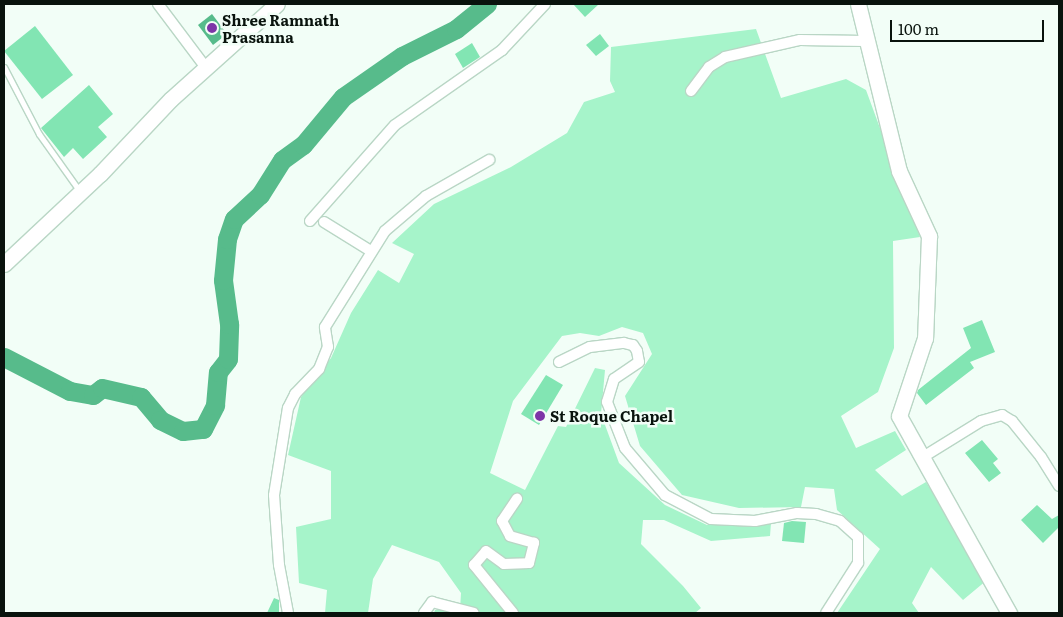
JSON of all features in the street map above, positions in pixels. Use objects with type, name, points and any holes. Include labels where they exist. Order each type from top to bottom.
[{"type":"street","points":[[158,4],[207,69]]},
{"type":"street","points":[[4,264],[172,99],[277,4]]},
{"type":"street","points":[[310,221],[395,125],[502,50],[545,4]]},
{"type":"street","points":[[858,4],[865,41],[899,171],[929,236],[925,338],[899,416],[1009,613]]},
{"type":"street","points":[[691,92],[708,68],[725,57],[800,40],[865,41]]},
{"type":"street","points":[[288,613],[279,565],[274,495],[288,408],[295,394],[319,369],[328,347],[325,327],[385,231],[426,196],[490,160]]},
{"type":"street","points":[[324,222],[371,252]]},
{"type":"street","points":[[559,362],[590,347],[624,344],[633,345],[638,351],[639,362],[614,379],[608,402],[625,448],[665,495],[711,519],[755,520],[797,513],[816,514],[840,521],[858,537],[858,563],[826,613]]},
{"type":"street","points":[[923,457],[981,421],[1002,416],[1012,421],[1042,457],[1059,486]]},
{"type":"street","points":[[513,613],[474,565],[486,551],[504,564],[529,563],[534,543],[510,536],[502,521],[517,499]]},
{"type":"street","points":[[424,613],[432,602],[474,613]]},
{"type":"lane","points":[[4,67],[38,134],[80,191]]},
{"type":"shaded area","points":[[212,14],[227,34],[213,45],[198,25]]},
{"type":"shaded area","points":[[756,29],[781,98],[846,79],[866,90],[920,237],[893,241],[894,348],[878,392],[841,416],[856,448],[895,431],[906,450],[875,470],[902,496],[926,482],[987,580],[963,600],[931,567],[912,603],[919,613],[837,613],[880,549],[837,510],[834,489],[805,487],[801,507],[739,508],[682,495],[640,446],[625,396],[652,354],[643,333],[622,327],[599,336],[580,333],[562,336],[513,401],[490,473],[525,490],[558,426],[566,427],[595,368],[605,370],[601,414],[619,463],[665,505],[707,525],[771,523],[770,536],[711,541],[664,520],[643,520],[641,544],[683,586],[701,608],[695,613],[434,613],[435,610],[460,610],[461,593],[439,562],[392,545],[373,579],[368,613],[325,613],[327,590],[299,583],[296,527],[331,519],[331,471],[288,455],[301,397],[331,358],[351,313],[378,270],[399,283],[414,254],[392,243],[434,204],[511,167],[567,133],[584,102],[615,92],[610,81],[611,47]]},
{"type":"building","points":[[573,4],[599,4],[585,17]]},
{"type":"building","points":[[35,26],[73,75],[42,99],[4,51]]},
{"type":"building","points":[[600,34],[609,46],[596,56],[586,45]]},
{"type":"building","points":[[472,43],[480,57],[463,68],[455,54]]},
{"type":"building","points":[[89,85],[113,114],[98,127],[107,137],[83,159],[73,148],[64,157],[41,128]]},
{"type":"building","points":[[982,320],[995,352],[970,362],[974,368],[926,405],[917,393],[918,390],[971,348],[963,328]]},
{"type":"building","points":[[546,375],[563,385],[539,425],[521,414]]},
{"type":"building","points":[[982,440],[998,459],[993,463],[1001,473],[989,482],[965,453]]},
{"type":"building","points":[[1037,505],[1052,519],[1059,515],[1059,527],[1043,543],[1021,520]]},
{"type":"building","points":[[792,521],[806,522],[804,543],[782,541],[784,523]]},
{"type":"building","points":[[274,598],[279,600],[279,613],[267,613]]},
{"type":"waterway","points":[[4,357],[70,391],[93,395],[102,388],[141,397],[160,420],[183,431],[203,429],[215,405],[218,372],[228,359],[229,324],[223,280],[227,239],[234,219],[260,195],[282,160],[303,145],[343,97],[402,56],[456,29],[487,4]]},
{"type":"place","name":"Shree Ramnath Prasanna","points":[[212,28]]},
{"type":"place","name":"St Roque Chapel","points":[[540,416]]}]
